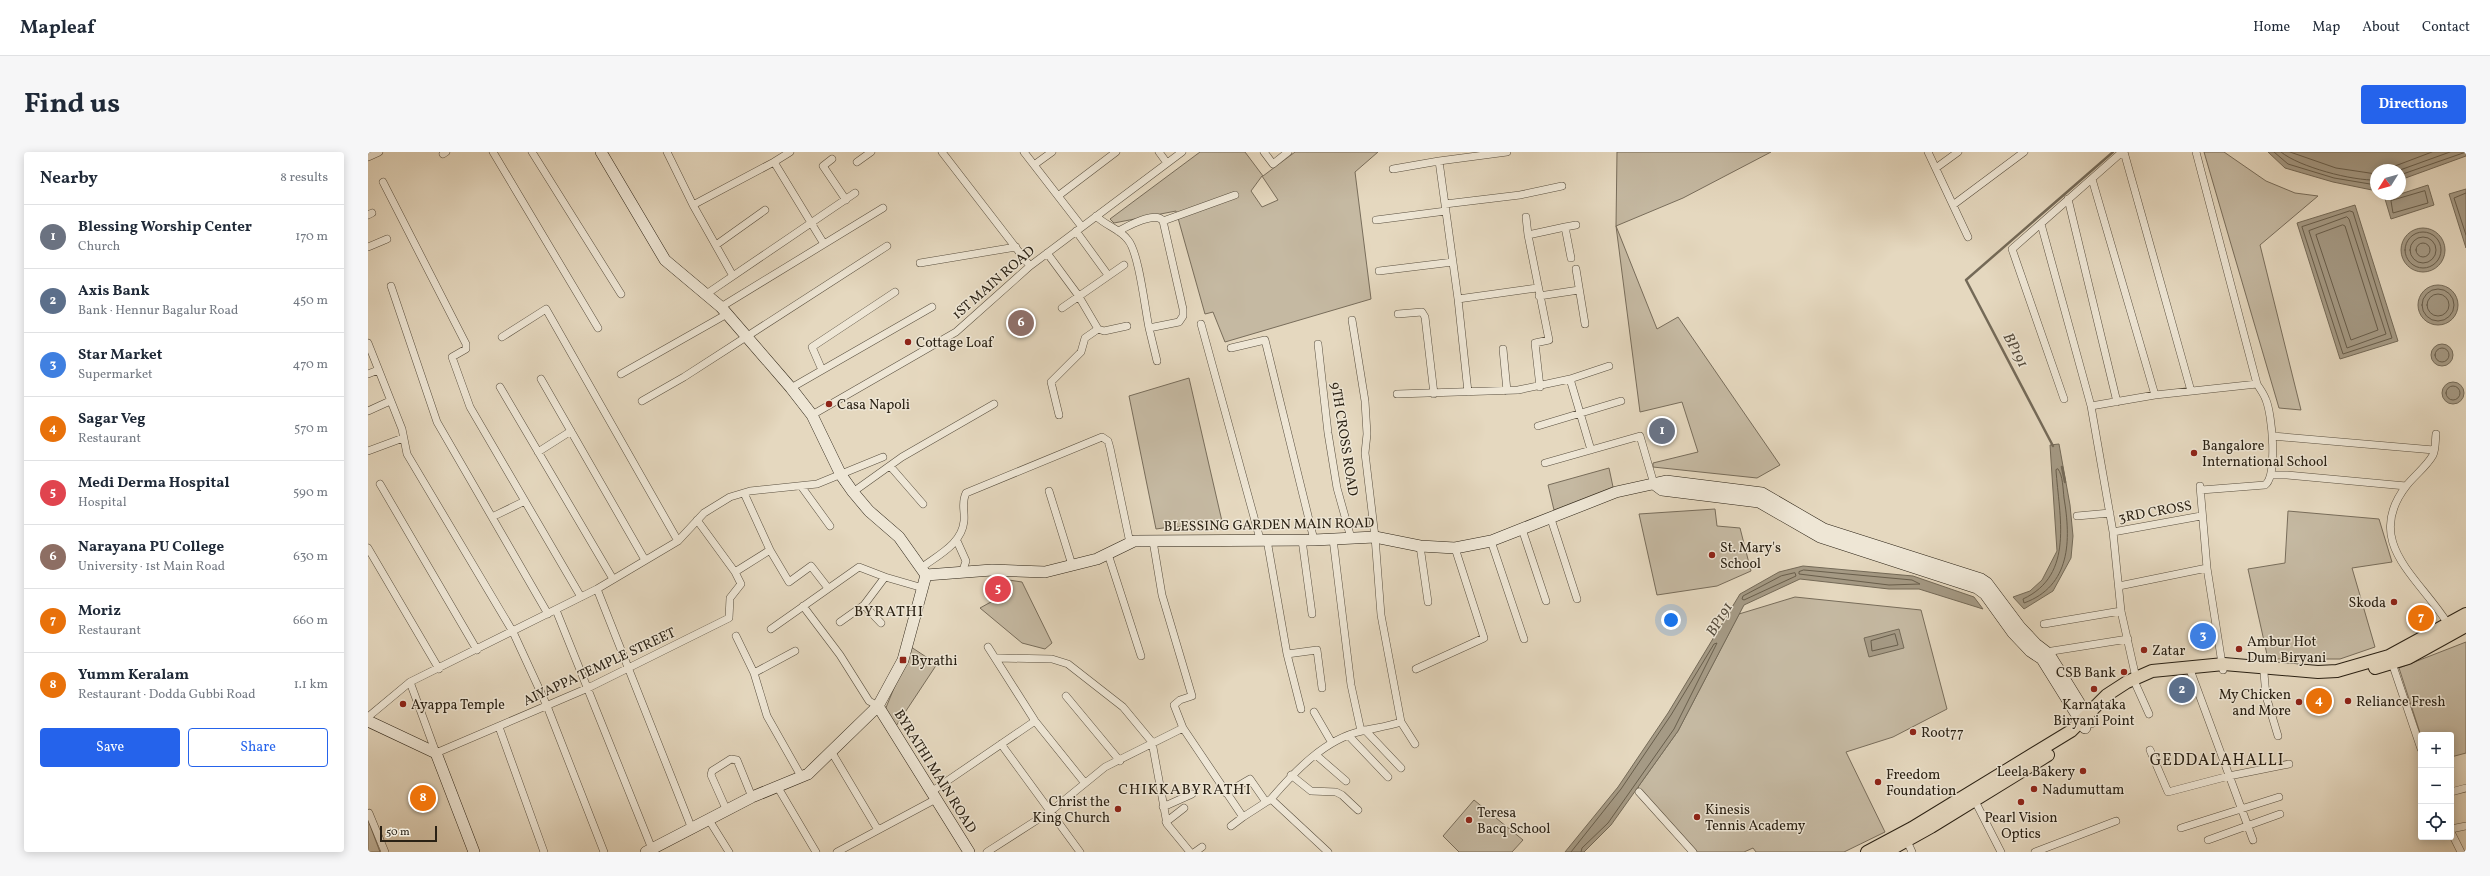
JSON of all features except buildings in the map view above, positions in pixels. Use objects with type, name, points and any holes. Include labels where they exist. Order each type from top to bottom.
[{"type":"main road","points":[[601,152],[665,260],[724,310],[791,388],[812,416],[841,475],[853,492],[869,511],[899,537],[924,571],[923,588],[903,660],[878,706],[808,774],[752,797],[649,851]]},
{"type":"main road","points":[[1654,484],[1662,490],[1759,502],[1820,537],[1977,588],[1998,604],[2012,633],[2030,651],[2042,659],[2086,722]]},
{"type":"main road","name":"BLESSING GARDEN MAIN ROAD","points":[[924,571],[962,573],[992,570],[1045,572],[1108,554],[1130,543],[1153,541],[1314,540],[1375,537],[1420,546],[1455,548],[1491,541],[1551,519],[1616,492],[1654,484]]},
{"type":"main road","points":[[2224,667],[2319,680],[2339,678],[2390,660],[2466,614]]},
{"type":"main road","points":[[1867,852],[1918,825],[2086,722],[2115,697],[2136,682],[2190,670],[2224,667],[2318,672],[2337,671],[2390,660],[2408,658],[2466,626]]},
{"type":"main road","name":"BYRATHI MAIN ROAD","points":[[878,706],[969,852]]},
{"type":"main road","points":[[368,721],[436,753],[474,852]]},
{"type":"main road","points":[[1886,852],[1975,801],[2076,737],[2086,722]]},
{"type":"street","points":[[368,157],[379,152]]},
{"type":"street","points":[[493,152],[598,328]]},
{"type":"street","points":[[532,152],[621,294]]},
{"type":"street","points":[[667,152],[693,205],[733,276]]},
{"type":"street","points":[[693,205],[790,152]]},
{"type":"street","points":[[857,162],[871,152]]},
{"type":"street","points":[[942,152],[1030,266]]},
{"type":"street","points":[[1024,152],[1058,196],[1108,275]]},
{"type":"street","points":[[1034,165],[1052,152]]},
{"type":"street","points":[[1058,196],[1116,152]]},
{"type":"street","points":[[1159,152],[1168,162]]},
{"type":"street","name":"1ST MAIN ROAD","points":[[812,416],[956,332],[1030,266],[1182,152]]},
{"type":"street","points":[[1264,152],[1273,164],[1288,152]]},
{"type":"street","points":[[1393,169],[1506,152]]},
{"type":"street","points":[[1928,152],[1968,237]]},
{"type":"street","points":[[1936,168],[1958,152]]},
{"type":"street","points":[[1953,205],[2024,152]]},
{"type":"street","points":[[2064,400],[2012,249],[2123,152],[2191,391]]},
{"type":"street","points":[[2196,152],[2257,384],[2266,399],[2272,436],[2271,475],[2265,485],[2200,488],[2201,516],[2207,568],[2224,667]]},
{"type":"street","points":[[832,159],[823,166],[846,200]]},
{"type":"street","points":[[1439,161],[1458,299],[1468,392]]},
{"type":"street","points":[[774,162],[824,244]]},
{"type":"street","points":[[2092,179],[2155,395]]},
{"type":"street","points":[[383,182],[466,344],[466,349],[452,357],[470,407],[580,597]]},
{"type":"street","points":[[1376,220],[1520,195],[1562,186]]},
{"type":"street","points":[[705,295],[855,193]]},
{"type":"street","points":[[1118,231],[1146,219],[1156,218],[1163,221],[1235,195]]},
{"type":"street","points":[[2068,200],[2117,402]]},
{"type":"street","points":[[621,374],[883,208]]},
{"type":"street","points":[[716,245],[765,210]]},
{"type":"street","points":[[1096,216],[1106,225],[1125,236],[1133,247],[1157,361]]},
{"type":"street","points":[[1526,217],[1538,292],[1549,340],[1534,343],[1540,387]]},
{"type":"street","points":[[1149,328],[1178,323],[1183,316],[1163,221]]},
{"type":"street","points":[[2041,224],[2091,406],[2113,532],[2121,611],[2136,682],[2149,714]]},
{"type":"street","points":[[1528,235],[1576,225]]},
{"type":"street","points":[[1565,227],[1571,258]]},
{"type":"street","points":[[368,247],[387,239]]},
{"type":"street","points":[[642,401],[747,337],[888,246]]},
{"type":"street","points":[[920,263],[1016,247]]},
{"type":"street","points":[[1047,253],[1078,294],[1098,329],[1104,331],[1127,326]]},
{"type":"street","points":[[1379,271],[1453,262]]},
{"type":"street","points":[[1062,308],[1078,294],[1124,265]]},
{"type":"street","points":[[1576,269],[1585,324]]},
{"type":"street","points":[[391,286],[437,422],[548,614]]},
{"type":"street","points":[[1458,299],[1579,290]]},
{"type":"street","points":[[822,370],[812,346],[895,292]]},
{"type":"street","points":[[791,388],[932,308]]},
{"type":"street","points":[[502,337],[546,309],[678,541]]},
{"type":"street","points":[[1398,314],[1422,312],[1425,317],[1434,394]]},
{"type":"street","points":[[1352,320],[1364,401],[1367,434],[1365,453],[1375,537],[1381,615],[1401,722],[1415,744]]},
{"type":"street","points":[[1201,324],[1264,540],[1287,654],[1301,709]]},
{"type":"street","points":[[1060,415],[1051,382],[1081,352],[1085,338],[1098,329]]},
{"type":"street","points":[[1231,348],[1265,340],[1314,540]]},
{"type":"street","points":[[368,343],[390,400],[407,454],[513,632],[547,706],[604,852]]},
{"type":"street","name":"9TH CROSS ROAD","points":[[1318,344],[1328,433],[1337,488],[1351,538]]},
{"type":"street","points":[[1503,349],[1507,391]]},
{"type":"street","points":[[1397,394],[1507,391],[1540,387],[1609,366]]},
{"type":"street","points":[[368,374],[378,370]]},
{"type":"street","points":[[1570,379],[1591,450]]},
{"type":"street","points":[[541,380],[644,560]]},
{"type":"street","points":[[2091,406],[2155,395],[2257,384]]},
{"type":"street","points":[[500,387],[613,579]]},
{"type":"street","points":[[368,411],[390,400]]},
{"type":"street","points":[[1538,426],[1621,401]]},
{"type":"street","points":[[853,492],[890,466],[994,404]]},
{"type":"street","points":[[538,452],[571,431]]},
{"type":"street","points":[[2436,434],[2434,450],[2430,458],[2406,486],[2391,509],[2388,527],[2394,548],[2448,624]]},
{"type":"street","points":[[1545,464],[1640,436],[1654,484]]},
{"type":"street","points":[[2272,436],[2434,450]]},
{"type":"street","points":[[924,571],[957,541],[964,521],[962,507],[966,493],[1102,437],[1108,441],[1110,448],[1130,543]]},
{"type":"street","points":[[368,451],[403,438]]},
{"type":"street","points":[[368,717],[410,682],[439,669],[597,589],[678,541],[704,513],[730,497],[744,492],[817,484],[883,457]]},
{"type":"street","points":[[890,466],[923,504]]},
{"type":"street","points":[[2271,475],[2287,475],[2406,486]]},
{"type":"street","points":[[380,484],[477,650]]},
{"type":"street","points":[[801,486],[830,526]]},
{"type":"street","points":[[1049,491],[1072,565]]},
{"type":"street","points":[[744,492],[770,550],[789,582],[811,566],[828,588]]},
{"type":"street","points":[[492,517],[525,501]]},
{"type":"street","points":[[2077,516],[2110,513]]},
{"type":"street","name":"3RD CROSS","points":[[2113,532],[2201,516]]},
{"type":"street","points":[[1551,519],[1577,599]]},
{"type":"street","points":[[697,520],[735,572],[770,550]]},
{"type":"street","points":[[1522,529],[1546,601]]},
{"type":"street","points":[[1333,539],[1351,685],[1363,731],[1402,768]]},
{"type":"street","points":[[1302,540],[1312,614]]},
{"type":"street","points":[[957,541],[966,561],[962,573]]},
{"type":"street","points":[[1153,541],[1162,595],[1192,696],[1180,700],[1174,705],[1183,728],[1243,817]]},
{"type":"street","points":[[1491,541],[1524,639]]},
{"type":"street","points":[[1420,546],[1428,602]]},
{"type":"street","points":[[368,548],[439,669]]},
{"type":"street","points":[[1416,669],[1484,638],[1455,548]]},
{"type":"street","points":[[1108,554],[1141,656]]},
{"type":"street","points":[[771,629],[859,567],[885,577],[923,588]]},
{"type":"street","points":[[2119,586],[2207,568]]},
{"type":"street","name":"AIYAPPA TEMPLE STREET","points":[[436,753],[588,688],[729,618],[730,598],[741,584],[735,572]]},
{"type":"street","points":[[840,622],[864,605],[885,577]]},
{"type":"street","points":[[597,589],[692,829]]},
{"type":"street","points":[[864,605],[881,623]]},
{"type":"street","points":[[803,606],[840,655],[869,701],[878,706]]},
{"type":"street","points":[[556,610],[588,688],[649,851]]},
{"type":"street","points":[[2044,624],[2121,611]]},
{"type":"street","points":[[736,636],[754,673],[767,716],[801,776]]},
{"type":"street","points":[[2052,651],[2128,639]]},
{"type":"street","points":[[988,647],[997,658],[1035,721],[1084,782]]},
{"type":"street","points":[[1287,654],[1317,650],[1322,688]]},
{"type":"street","points":[[754,673],[796,651]]},
{"type":"street","points":[[997,658],[1052,659],[1068,664],[1123,707],[1152,742],[1166,822],[1190,852]]},
{"type":"street","points":[[2390,660],[2418,740]]},
{"type":"street","points":[[2190,670],[2253,840]]},
{"type":"street","points":[[2264,673],[2266,696],[2278,736]]},
{"type":"street","points":[[410,682],[436,753]]},
{"type":"street","points":[[1066,696],[1120,761]]},
{"type":"street","points":[[1314,712],[1332,743]]},
{"type":"street","points":[[837,852],[878,830],[933,795],[1001,744],[1035,721]]},
{"type":"street","points":[[1230,826],[1269,800],[1291,775],[1332,743],[1363,731],[1401,722]]},
{"type":"street","points":[[499,727],[544,852]]},
{"type":"street","points":[[987,852],[1050,811],[1084,782],[1105,767],[1120,761],[1152,742],[1183,728]]},
{"type":"street","points":[[1349,736],[1388,777]]},
{"type":"street","points":[[1001,744],[1080,852]]},
{"type":"street","points":[[2150,750],[2168,792],[2229,776],[2289,764]]},
{"type":"street","points":[[831,751],[878,830]]},
{"type":"street","points":[[1316,755],[1346,781]]},
{"type":"street","points":[[727,811],[711,775],[712,771],[731,759],[737,760],[741,766],[752,797]]},
{"type":"street","points":[[1291,775],[1311,791],[1336,792],[1342,795],[1358,810]]},
{"type":"street","points":[[1226,793],[1250,779],[1269,800],[1328,852]]},
{"type":"street","points":[[777,786],[816,852]]},
{"type":"street","points":[[2454,791],[2466,788]]},
{"type":"street","points":[[1639,792],[1693,852]]},
{"type":"street","points":[[1163,807],[1192,794]]},
{"type":"street","points":[[2182,828],[2279,797]]},
{"type":"street","points":[[1975,801],[2001,852]]},
{"type":"street","points":[[1166,822],[1184,808]]},
{"type":"street","points":[[370,813],[385,852]]},
{"type":"street","points":[[2208,840],[2280,814]]},
{"type":"street","points":[[709,820],[729,852]]},
{"type":"street","points":[[2035,852],[2116,821]]},
{"type":"street","points":[[2454,830],[2466,826]]},
{"type":"street","points":[[2454,837],[2461,852]]},
{"type":"street","points":[[1907,841],[1912,852]]},
{"type":"street","points":[[1195,852],[1202,847]]},
{"type":"shaded area","points":[[1200,152],[1245,152],[1263,176],[1295,152],[1378,152],[1355,172],[1371,299],[1225,342],[1213,312],[1205,314],[1176,211],[1114,223],[1110,219]],"holes":[[[1262,176],[1278,200],[1262,207],[1251,191]]]},
{"type":"shaded area","points":[[1617,152],[1771,152],[1683,198],[1616,226]]},
{"type":"shaded area","points":[[2204,152],[2224,152],[2266,181],[2295,193],[2318,196],[2260,245],[2301,410],[2279,408]]},
{"type":"shaded area","points":[[1616,226],[1657,329],[1678,317],[1780,465],[1757,478],[1653,467],[1653,463],[1698,452],[1682,402],[1640,412]]},
{"type":"shaded area","points":[[1189,378],[1224,530],[1190,527],[1156,529],[1129,396]]},
{"type":"shaded area","points":[[1609,468],[1613,487],[1554,510],[1548,485]]},
{"type":"shaded area","points":[[1715,509],[1717,526],[1740,528],[1751,571],[1717,586],[1657,595],[1639,514]]},
{"type":"shaded area","points":[[2288,511],[2379,519],[2392,562],[2352,568],[2375,647],[2340,659],[2268,659],[2248,569],[2285,563]]},
{"type":"shaded area","points":[[1002,579],[1022,582],[1052,643],[1045,649],[1022,643],[980,608],[1009,592]]},
{"type":"shaded area","points":[[1795,597],[1921,610],[1947,709],[1893,737],[1846,752],[1885,832],[1844,852],[1756,852],[1753,848],[1744,852],[1696,852],[1638,787],[1678,731],[1739,614]]},
{"type":"shaded area","points":[[2466,642],[2466,753],[2454,756],[2454,732],[2420,732],[2399,668]]},
{"type":"shaded area","points":[[911,647],[937,664],[896,726],[885,710]]},
{"type":"shaded area","name":"Teresa Bacq School","points":[[1474,800],[1523,840],[1512,852],[1459,852],[1443,836]]},
{"type":"shaded area","points":[[368,820],[380,852],[368,852]]},
{"type":"water","points":[[2268,152],[2466,152],[2466,156],[2406,178],[2406,164],[2370,164],[2370,190],[2333,182],[2285,168]]},
{"type":"water","points":[[2428,185],[2434,205],[2391,219],[2385,200],[2406,200],[2406,192]]},
{"type":"water","points":[[2466,189],[2466,248],[2449,194]]},
{"type":"water","points":[[2355,205],[2398,341],[2340,359],[2297,223]]},
{"type":"water","points":[[2419,228],[2427,228],[2432,229],[2439,234],[2444,241],[2444,259],[2439,266],[2432,271],[2419,272],[2411,269],[2404,262],[2401,254],[2401,246],[2404,238],[2411,231]]},
{"type":"water","points":[[2442,285],[2449,288],[2455,294],[2458,305],[2457,313],[2449,322],[2442,325],[2434,325],[2427,322],[2419,313],[2418,301],[2421,294],[2430,286]]},
{"type":"water","points":[[2442,344],[2446,345],[2452,351],[2452,359],[2446,365],[2442,366],[2438,365],[2432,359],[2431,355],[2432,351],[2438,345]]},
{"type":"water","points":[[2453,382],[2457,383],[2463,389],[2463,397],[2457,403],[2453,404],[2449,403],[2443,397],[2442,393],[2443,389],[2449,383]]},
{"type":"water","points":[[2059,444],[2070,505],[2073,536],[2071,558],[2053,591],[2024,609],[2013,597],[2030,591],[2042,580],[2057,551],[2050,445]]},
{"type":"water","points":[[1803,566],[1913,576],[1974,597],[1983,609],[1919,589],[1889,589],[1800,579],[1744,605],[1678,731],[1611,825],[1584,852],[1565,852],[1618,787],[1668,713],[1740,594],[1779,572]]},
{"type":"water","points":[[1899,629],[1904,648],[1869,657],[1864,638]]},
{"type":"waterway","name":"BP191","points":[[2053,446],[1966,280],[2113,152]]},
{"type":"waterway","name":"BP191","points":[[2062,467],[2065,482]]},
{"type":"place","name":"Narayana PU College","points":[[1021,323]]},
{"type":"place","name":"Cottage Loaf","points":[[908,342]]},
{"type":"place","name":"Casa Napoli","points":[[829,404]]},
{"type":"place","name":"Blessing Worship Center","points":[[1662,431]]},
{"type":"place","name":"Bangalore International School","points":[[2194,453]]},
{"type":"place","name":"St. Mary's School","points":[[1712,555]]},
{"type":"place","name":"Medi Derma Hospital","points":[[998,589]]},
{"type":"place","name":"Skoda","points":[[2394,602]]},
{"type":"place","name":"Moriz","points":[[2421,618]]},
{"type":"place","name":"Star Market","points":[[2203,636]]},
{"type":"place","name":"Ambur Hot Dum Biryani","points":[[2239,649]]},
{"type":"place","name":"Zatar","points":[[2144,650]]},
{"type":"place","name":"Byrathi","points":[[903,660]]},
{"type":"place","name":"CSB Bank","points":[[2124,672]]},
{"type":"place","name":"Karnataka Biryani Point","points":[[2094,689]]},
{"type":"place","name":"Axis Bank","points":[[2182,690]]},
{"type":"place","name":"Sagar Veg","points":[[2319,701]]},
{"type":"place","name":"Reliance Fresh","points":[[2348,701]]},
{"type":"place","name":"My Chicken and More","points":[[2299,702]]},
{"type":"place","name":"Ayappa Temple","points":[[403,704]]},
{"type":"place","name":"Root77","points":[[1913,732]]},
{"type":"place","name":"Leela Bakery","points":[[2083,771]]},
{"type":"place","name":"Freedom Foundation","points":[[1878,782]]},
{"type":"place","name":"Nadumuttam","points":[[2034,789]]},
{"type":"place","name":"Yumm Keralam","points":[[423,798]]},
{"type":"place","name":"Pearl Vision Optics","points":[[2021,802]]},
{"type":"place","name":"Christ the King Church","points":[[1118,809]]},
{"type":"place","name":"Kinesis Tennis Academy","points":[[1697,817]]},
{"type":"place","name":"Teresa Bacq School","points":[[1469,820]]},
{"type":"district","name":"BYRATHI","points":[[889,611]]},
{"type":"district","name":"GEDDALAHALLI","points":[[2217,759]]},
{"type":"district","name":"CHIKKABYRATHI","points":[[1185,789]]}]
